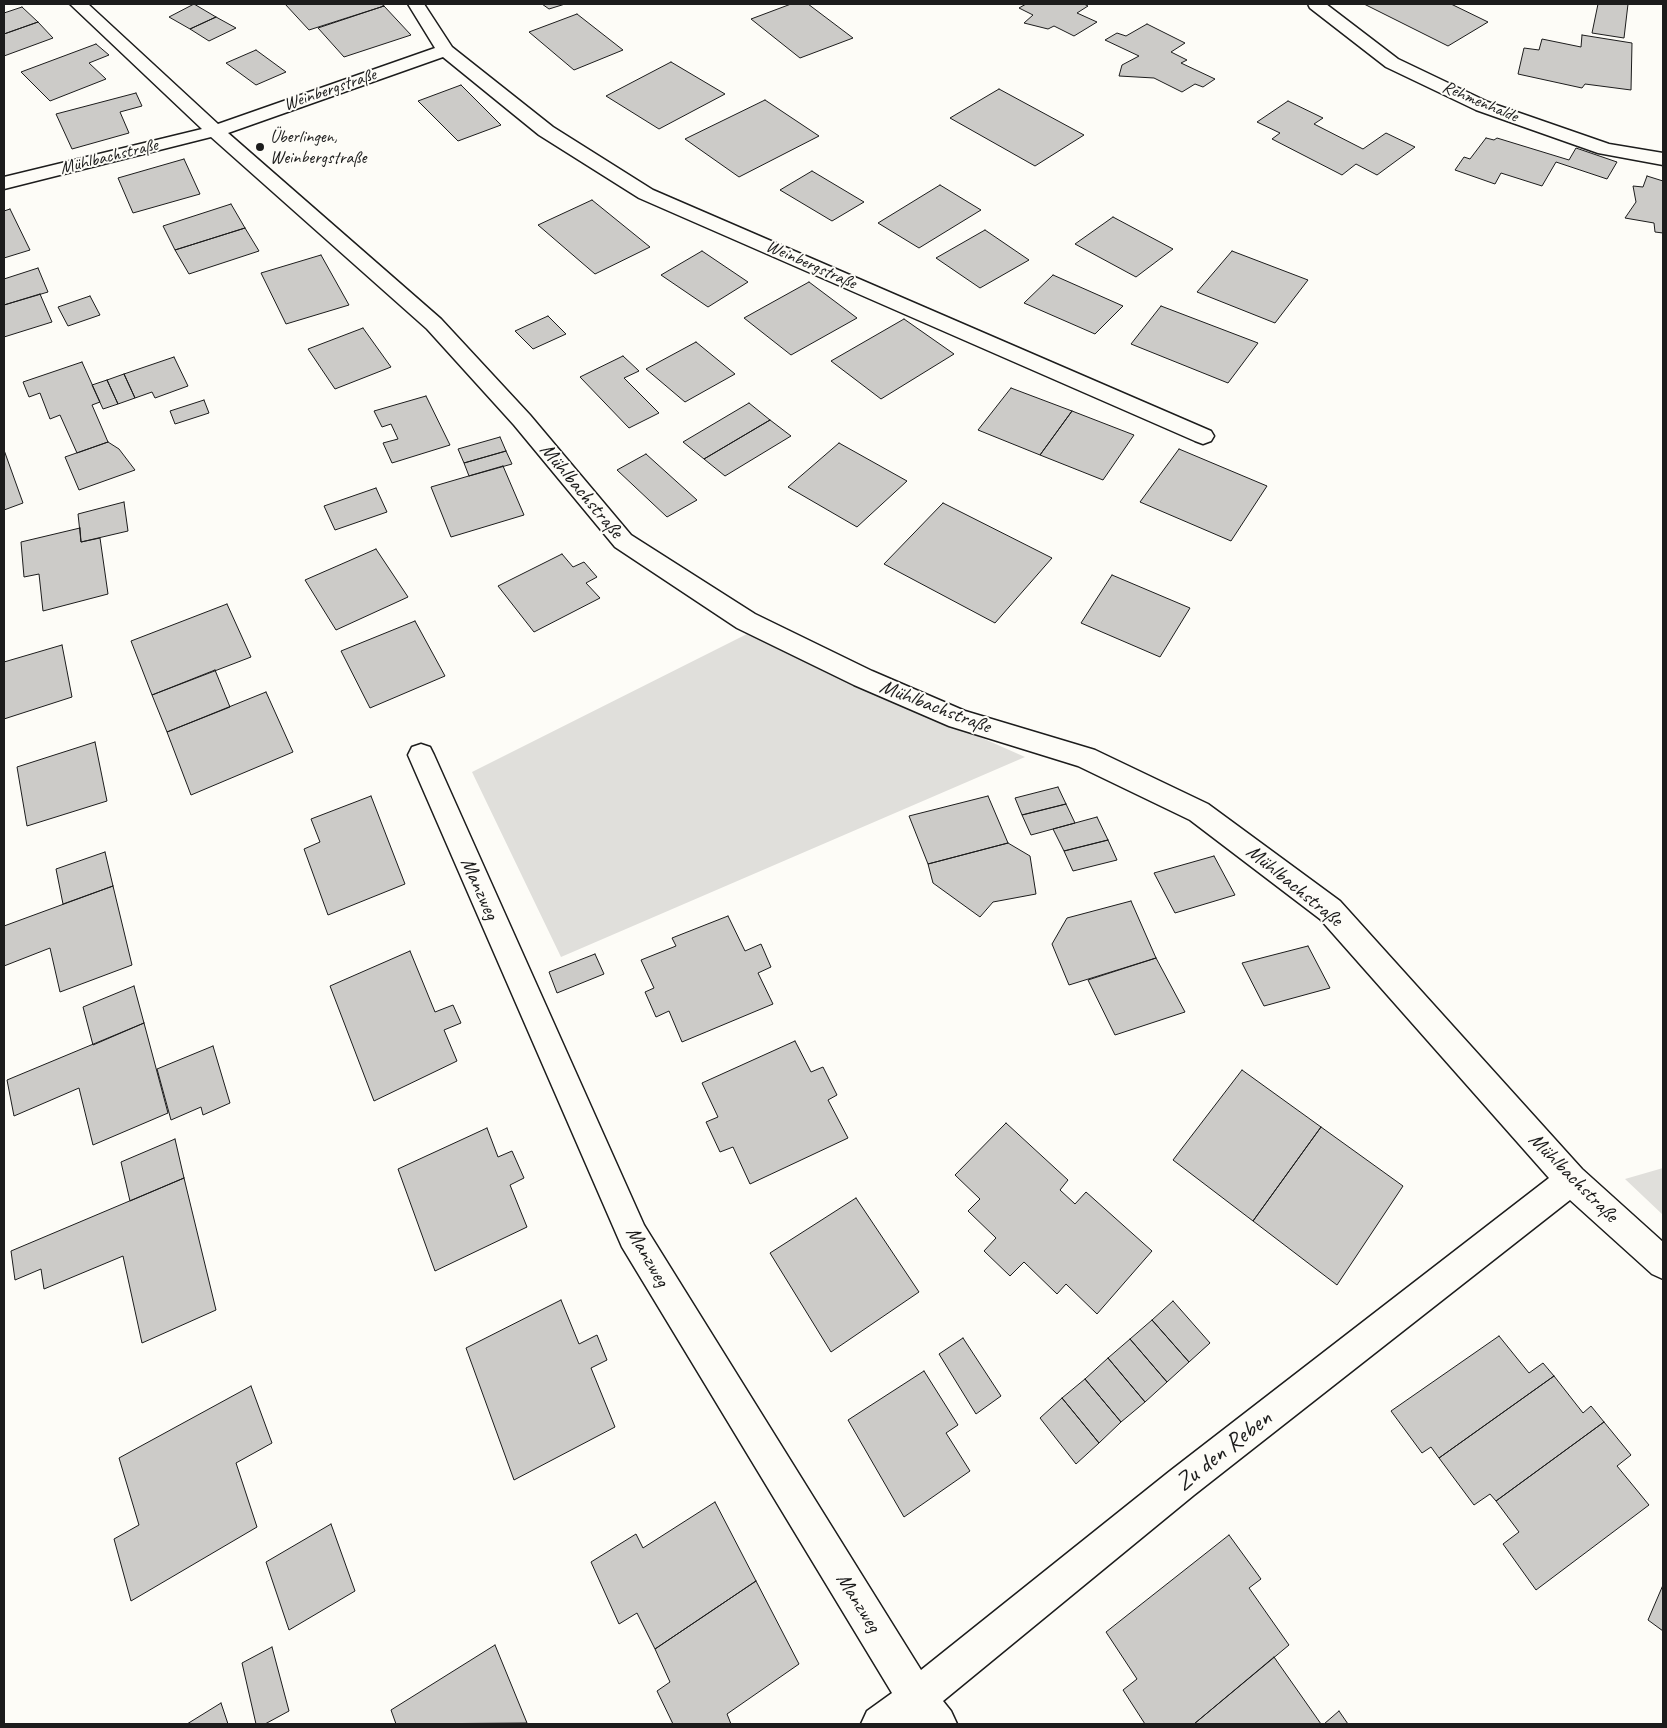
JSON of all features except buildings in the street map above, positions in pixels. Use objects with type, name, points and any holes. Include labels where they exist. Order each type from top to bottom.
[{"type":"street","name":"Mühlbachstraße","points":[[78,4],[215,131],[434,324],[522,420],[623,541],[746,620],[863,678],[958,719],[1086,758],[1199,812],[1330,910],[1571,1180],[1663,1263]]},
{"type":"street","name":"Weinbergstraße","points":[[416,4],[445,50],[546,131],[646,194],[1203,436]]},
{"type":"street","name":"Rehmenhalde","points":[[1316,4],[1392,63],[1482,106],[1605,149],[1663,159]]},
{"type":"street","name":"Weinbergstraße","points":[[215,131],[287,104],[445,50]]},
{"type":"street","name":"Mühlbachstraße","points":[[4,183],[215,131]]},
{"type":"street","name":"Manzweg","points":[[421,756],[633,1236],[927,1711]]},
{"type":"street","name":"Zu den Reben","points":[[880,1724],[927,1711],[1182,1483],[1571,1180]]},
{"type":"shaded area","points":[[747,634],[1025,757],[561,957],[472,772]]},
{"type":"shaded area","points":[[1663,1168],[1663,1215],[1625,1179]]},
{"type":"place","name":"Überlingen, Weinbergstraße","points":[[260,147]]}]
